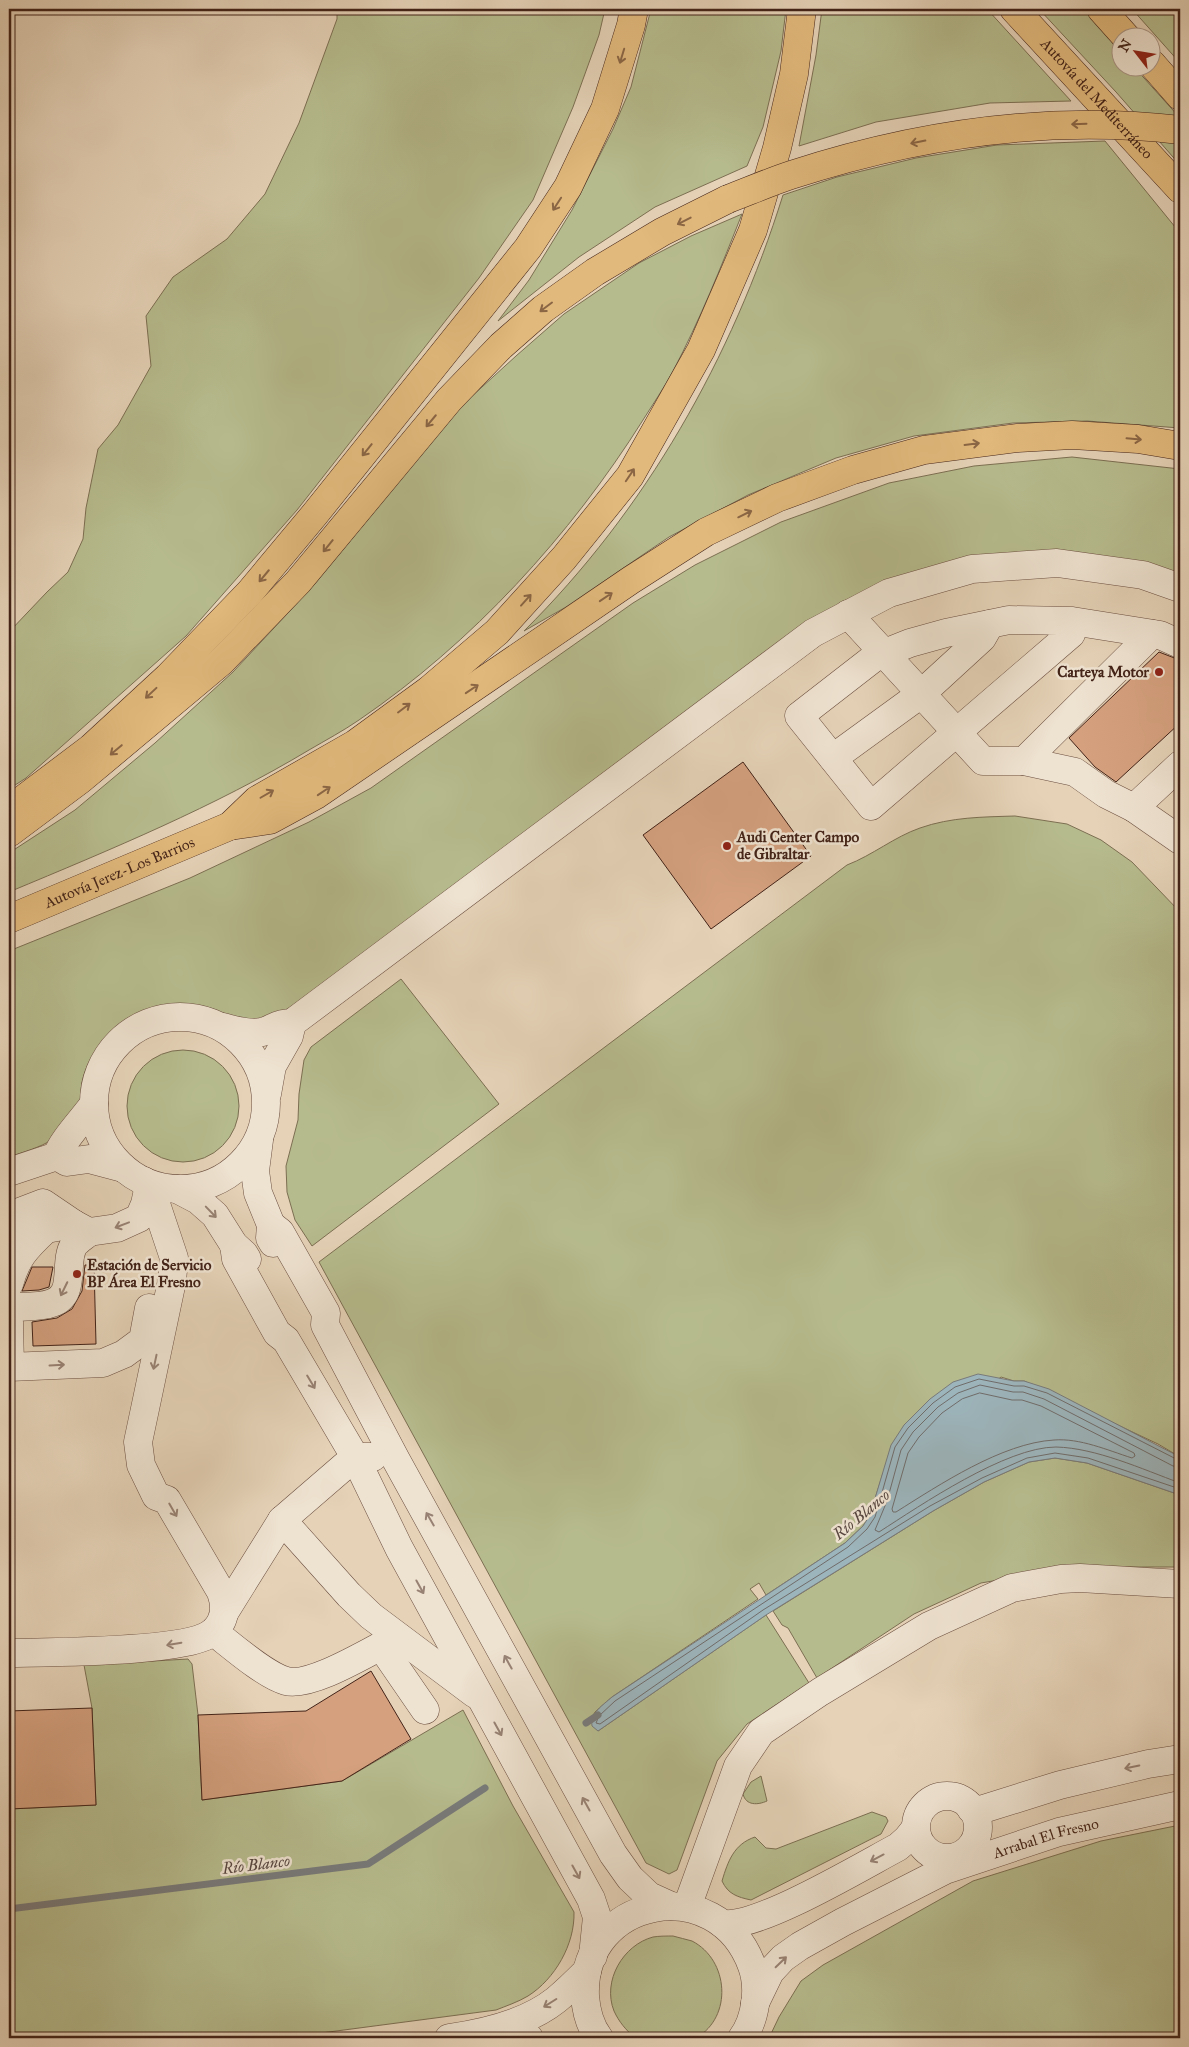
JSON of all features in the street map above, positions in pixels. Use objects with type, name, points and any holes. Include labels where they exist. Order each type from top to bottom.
[{"type":"highway","points":[[9,810],[91,748],[168,677],[250,592],[315,514],[528,248],[568,187],[605,109],[631,25],[634,9]]},
{"type":"highway","points":[[230,826],[257,800],[355,744],[429,690],[497,632],[564,558],[630,476],[701,350],[753,230],[777,148],[794,74],[802,9]]},
{"type":"highway","name":"Autovía del Mediterráneo","points":[[1014,9],[1180,189]]},
{"type":"highway","points":[[1101,9],[1118,28]]},
{"type":"highway","points":[[1162,75],[1180,96]]},
{"type":"highway","points":[[9,833],[80,780],[221,662],[298,582],[449,400],[508,340],[543,309],[602,268],[662,232],[728,199],[789,175],[836,161],[919,141],[1005,128],[1091,124],[1180,130]]},
{"type":"highway","points":[[230,826],[270,820],[316,796],[631,580],[706,532],[777,498],[853,470],[924,450],[1018,438],[1072,434],[1138,439],[1180,446]]},
{"type":"highway","name":"Autovía Jerez-Los Barrios","points":[[9,919],[230,826]]},
{"type":"street","points":[[259,1136],[250,1152],[238,1166],[224,1177],[208,1184],[153,1183],[111,1154],[102,1139],[96,1122],[94,1104],[101,1068],[110,1053],[122,1039],[136,1028],[153,1021],[170,1017],[188,1016],[206,1020],[222,1027],[250,1033],[262,1032],[280,1023],[292,1023],[813,633],[889,593],[972,569],[1057,563],[1143,575],[1180,588]]},
{"type":"street","points":[[848,614],[983,761],[1024,761],[1075,772],[1106,794],[1134,808],[1180,839]]},
{"type":"street","points":[[1072,621],[1071,634],[872,806],[799,716],[875,657],[910,643],[1009,620],[1072,621],[1160,635],[1180,644]]},
{"type":"street","points":[[833,758],[921,694],[982,638],[990,624]]},
{"type":"street","points":[[1024,761],[1152,634]]},
{"type":"street","points":[[1134,808],[1180,765]]},
{"type":"street","points":[[292,1023],[289,1036],[272,1066],[254,1171],[258,1194],[271,1225],[270,1238],[316,1322],[325,1325],[395,1458],[613,1854],[630,1878],[649,1896],[701,1911],[723,1924],[739,1940],[753,1970],[756,1986],[755,2003],[751,2019],[742,2038]]},
{"type":"street","points":[[222,1027],[237,1038],[249,1051],[258,1066],[264,1083],[266,1101]]},
{"type":"street","points":[[57,1156],[59,1146],[73,1132],[94,1104]]},
{"type":"street","points":[[9,1172],[57,1156],[67,1162],[89,1159],[198,1200],[215,1215],[234,1246],[236,1259],[277,1333],[286,1340],[355,1457],[400,1548],[591,1899],[597,1917],[585,1987],[586,2004],[590,2020],[599,2038]]},
{"type":"street","points":[[153,1183],[163,1225],[174,1258],[172,1281],[138,1442],[141,1466],[156,1496],[167,1500],[221,1592],[224,1602],[219,1623]]},
{"type":"street","points":[[9,1241],[46,1229],[118,1228],[139,1218],[153,1183]]},
{"type":"street","points":[[9,1216],[43,1203],[82,1228]]},
{"type":"street","points":[[9,1322],[9,1367],[103,1363],[124,1354],[143,1340],[158,1267],[163,1225]]},
{"type":"street","points":[[9,1307],[51,1304],[58,1300],[66,1288],[74,1245],[82,1228]]},
{"type":"street","points":[[9,1284],[14,1267],[24,1250],[46,1229]]},
{"type":"street","points":[[9,1653],[148,1648],[204,1637],[219,1623],[282,1520],[355,1457],[395,1458]]},
{"type":"street","points":[[282,1520],[349,1595],[371,1616],[390,1641],[425,1710]]},
{"type":"street","points":[[400,1548],[444,1544]]},
{"type":"street","points":[[679,1906],[742,1760],[761,1732],[820,1692],[928,1626],[1012,1588],[1053,1580],[1080,1578],[1180,1584]]},
{"type":"street","points":[[219,1623],[273,1676],[287,1682],[302,1682],[317,1678],[390,1641]]},
{"type":"street","points":[[390,1641],[482,1700]]},
{"type":"street","points":[[971,1809],[980,1810],[1060,1785],[1110,1772],[1180,1759]]},
{"type":"street","name":"Arrabal El Fresno","points":[[974,1842],[987,1845],[997,1844],[1083,1815],[1180,1794]]},
{"type":"street","points":[[723,1924],[739,1923],[752,1919],[788,1903],[898,1847],[915,1829],[921,1810],[935,1797],[958,1798],[976,1815],[978,1825],[974,1842],[964,1854],[945,1858],[930,1854],[922,1848],[917,1839],[915,1829]]},
{"type":"street","name":"Arrabal El Fresno","points":[[755,2003],[770,1972],[783,1958],[800,1946],[945,1870],[1059,1832],[1180,1804]]},
{"type":"street","name":"Arrabal El Fresno","points":[[916,1884],[930,1875],[945,1858]]},
{"type":"street","points":[[460,2037],[505,2025],[530,2015],[555,2000],[590,1963],[601,1942],[625,1919],[654,1907],[679,1906]]},
{"type":"street","points":[[460,2037],[529,2038]]},
{"type":"green space","points":[[337,9],[605,9],[599,35],[573,107],[533,200],[479,278],[297,510],[186,636],[26,778],[9,789],[9,632],[68,572],[83,539],[86,508],[98,449],[118,425],[151,366],[146,316],[173,277],[227,239],[265,194],[299,123],[337,19]]},
{"type":"green space","points":[[651,9],[786,9],[781,51],[763,127],[747,166],[655,207],[579,257],[498,321],[529,280],[572,210],[613,129],[631,87]]},
{"type":"green space","points":[[822,9],[987,9],[1071,101],[990,103],[876,122],[799,146],[816,55]]},
{"type":"green space","points":[[1039,9],[1083,9],[1112,42],[1112,78],[1144,78],[1180,118],[1180,165]]},
{"type":"green space","points":[[1132,9],[1180,9],[1180,63],[1162,43],[1162,28],[1149,28]]},
{"type":"green space","points":[[1105,141],[1180,233],[1180,428],[1087,421],[1013,423],[914,436],[836,458],[748,495],[669,537],[566,607],[524,631],[568,584],[609,535],[646,483],[680,429],[711,373],[738,315],[762,256],[783,195],[837,177],[916,158],[997,145]]},
{"type":"green space","points":[[742,214],[718,274],[683,352],[643,420],[584,505],[551,546],[479,622],[401,690],[341,732],[273,771],[199,809],[9,892],[9,853],[75,810],[155,743],[233,672],[314,585],[460,407],[564,314],[639,263],[691,236]]},
{"type":"green space","points":[[1072,457],[1180,469],[1180,579],[1135,566],[919,577],[297,1004],[269,1017],[251,1022],[237,1020],[208,1007],[189,1004],[158,1006],[131,1018],[112,1032],[90,1060],[82,1082],[80,1106],[70,1121],[47,1143],[9,1157],[9,951],[190,878],[309,822],[371,788],[633,603],[695,565],[781,522],[889,483],[974,466]]},
{"type":"green space","points":[[1015,816],[1067,824],[1101,840],[1132,862],[1180,912],[1180,1457],[1158,1444],[1024,1381],[1014,1381],[1001,1377],[883,1473],[870,1515],[863,1526],[845,1543],[766,1595],[759,1583],[750,1589],[758,1599],[612,1697],[595,1712],[591,1719],[598,1731],[766,1615],[809,1683],[747,1724],[717,1761],[677,1870],[669,1874],[646,1863],[319,1262],[847,865],[910,832],[932,824],[967,818]]},
{"type":"green space","points":[[401,979],[499,1104],[312,1246],[295,1220],[287,1192],[286,1166],[298,1120],[299,1094],[304,1060],[311,1047]]},
{"type":"green space","points":[[183,1050],[204,1054],[223,1066],[235,1085],[239,1106],[235,1127],[223,1146],[204,1158],[183,1162],[162,1158],[143,1146],[131,1127],[127,1106],[131,1085],[143,1066],[162,1054]]},
{"type":"green space","points":[[1055,1458],[1087,1463],[1180,1495],[1180,1567],[1073,1567],[981,1583],[914,1614],[817,1678],[788,1628],[782,1625],[773,1611],[933,1511],[984,1482],[1029,1462]]},
{"type":"green space","points":[[188,1659],[192,1664],[198,1715],[202,1800],[342,1781],[463,1710],[513,1806],[574,1912],[571,1936],[567,1948],[562,1960],[547,1980],[528,1996],[496,2010],[283,2038],[9,2038],[9,1809],[96,1805],[92,1708],[84,1665]]},
{"type":"green space","points":[[761,1776],[767,1801],[756,1804],[750,1803],[743,1794],[751,1782]]},
{"type":"green space","points":[[872,1812],[886,1817],[888,1821],[881,1834],[751,1900],[734,1894],[727,1889],[722,1881],[733,1854],[748,1840],[755,1837],[766,1848],[776,1849]]},
{"type":"green space","points":[[1180,1825],[1180,2038],[769,2038],[779,2017],[801,1981],[823,1965],[973,1881],[1101,1841]]},
{"type":"green space","points":[[673,1936],[692,1941],[704,1950],[713,1961],[722,1989],[721,2003],[716,2017],[708,2029],[696,2038],[635,2038],[623,2026],[614,2011],[611,2000],[613,1977],[624,1956],[642,1941],[653,1937]]},
{"type":"water","points":[[978,1374],[1014,1381],[1024,1381],[1049,1389],[1180,1457],[1180,1495],[1087,1463],[1055,1458],[1029,1462],[984,1482],[933,1511],[766,1615],[598,1731],[592,1726],[595,1713],[612,1697],[845,1543],[863,1526],[870,1515],[891,1445],[904,1425],[930,1399],[953,1382]]},
{"type":"building","points":[[1159,652],[1180,662],[1180,723],[1116,782],[1095,767],[1069,738]]},
{"type":"building","name":"Audi Center Campo de Gibraltar","points":[[743,762],[811,856],[711,929],[643,835]]},
{"type":"building","points":[[85,1265],[94,1265],[96,1344],[33,1346],[32,1322],[57,1318],[72,1309],[82,1291]]},
{"type":"building","points":[[32,1267],[53,1267],[49,1287],[39,1290],[22,1291]]},
{"type":"building","points":[[371,1671],[411,1739],[342,1781],[202,1800],[198,1715],[306,1711]]},
{"type":"building","points":[[92,1708],[96,1805],[9,1809],[9,1711]]},
{"type":"waterway","name":"Río Blanco","points":[[586,1723],[598,1715]]},
{"type":"waterway","name":"Río Blanco","points":[[9,1909],[368,1864],[485,1788]]},
{"type":"place","name":"Carteya Motor","points":[[1159,672]]},
{"type":"place","name":"Audi Center Campo de Gibraltar","points":[[727,846]]},
{"type":"place","name":"Estación de Servicio BP Área El Fresno","points":[[77,1274]]}]
